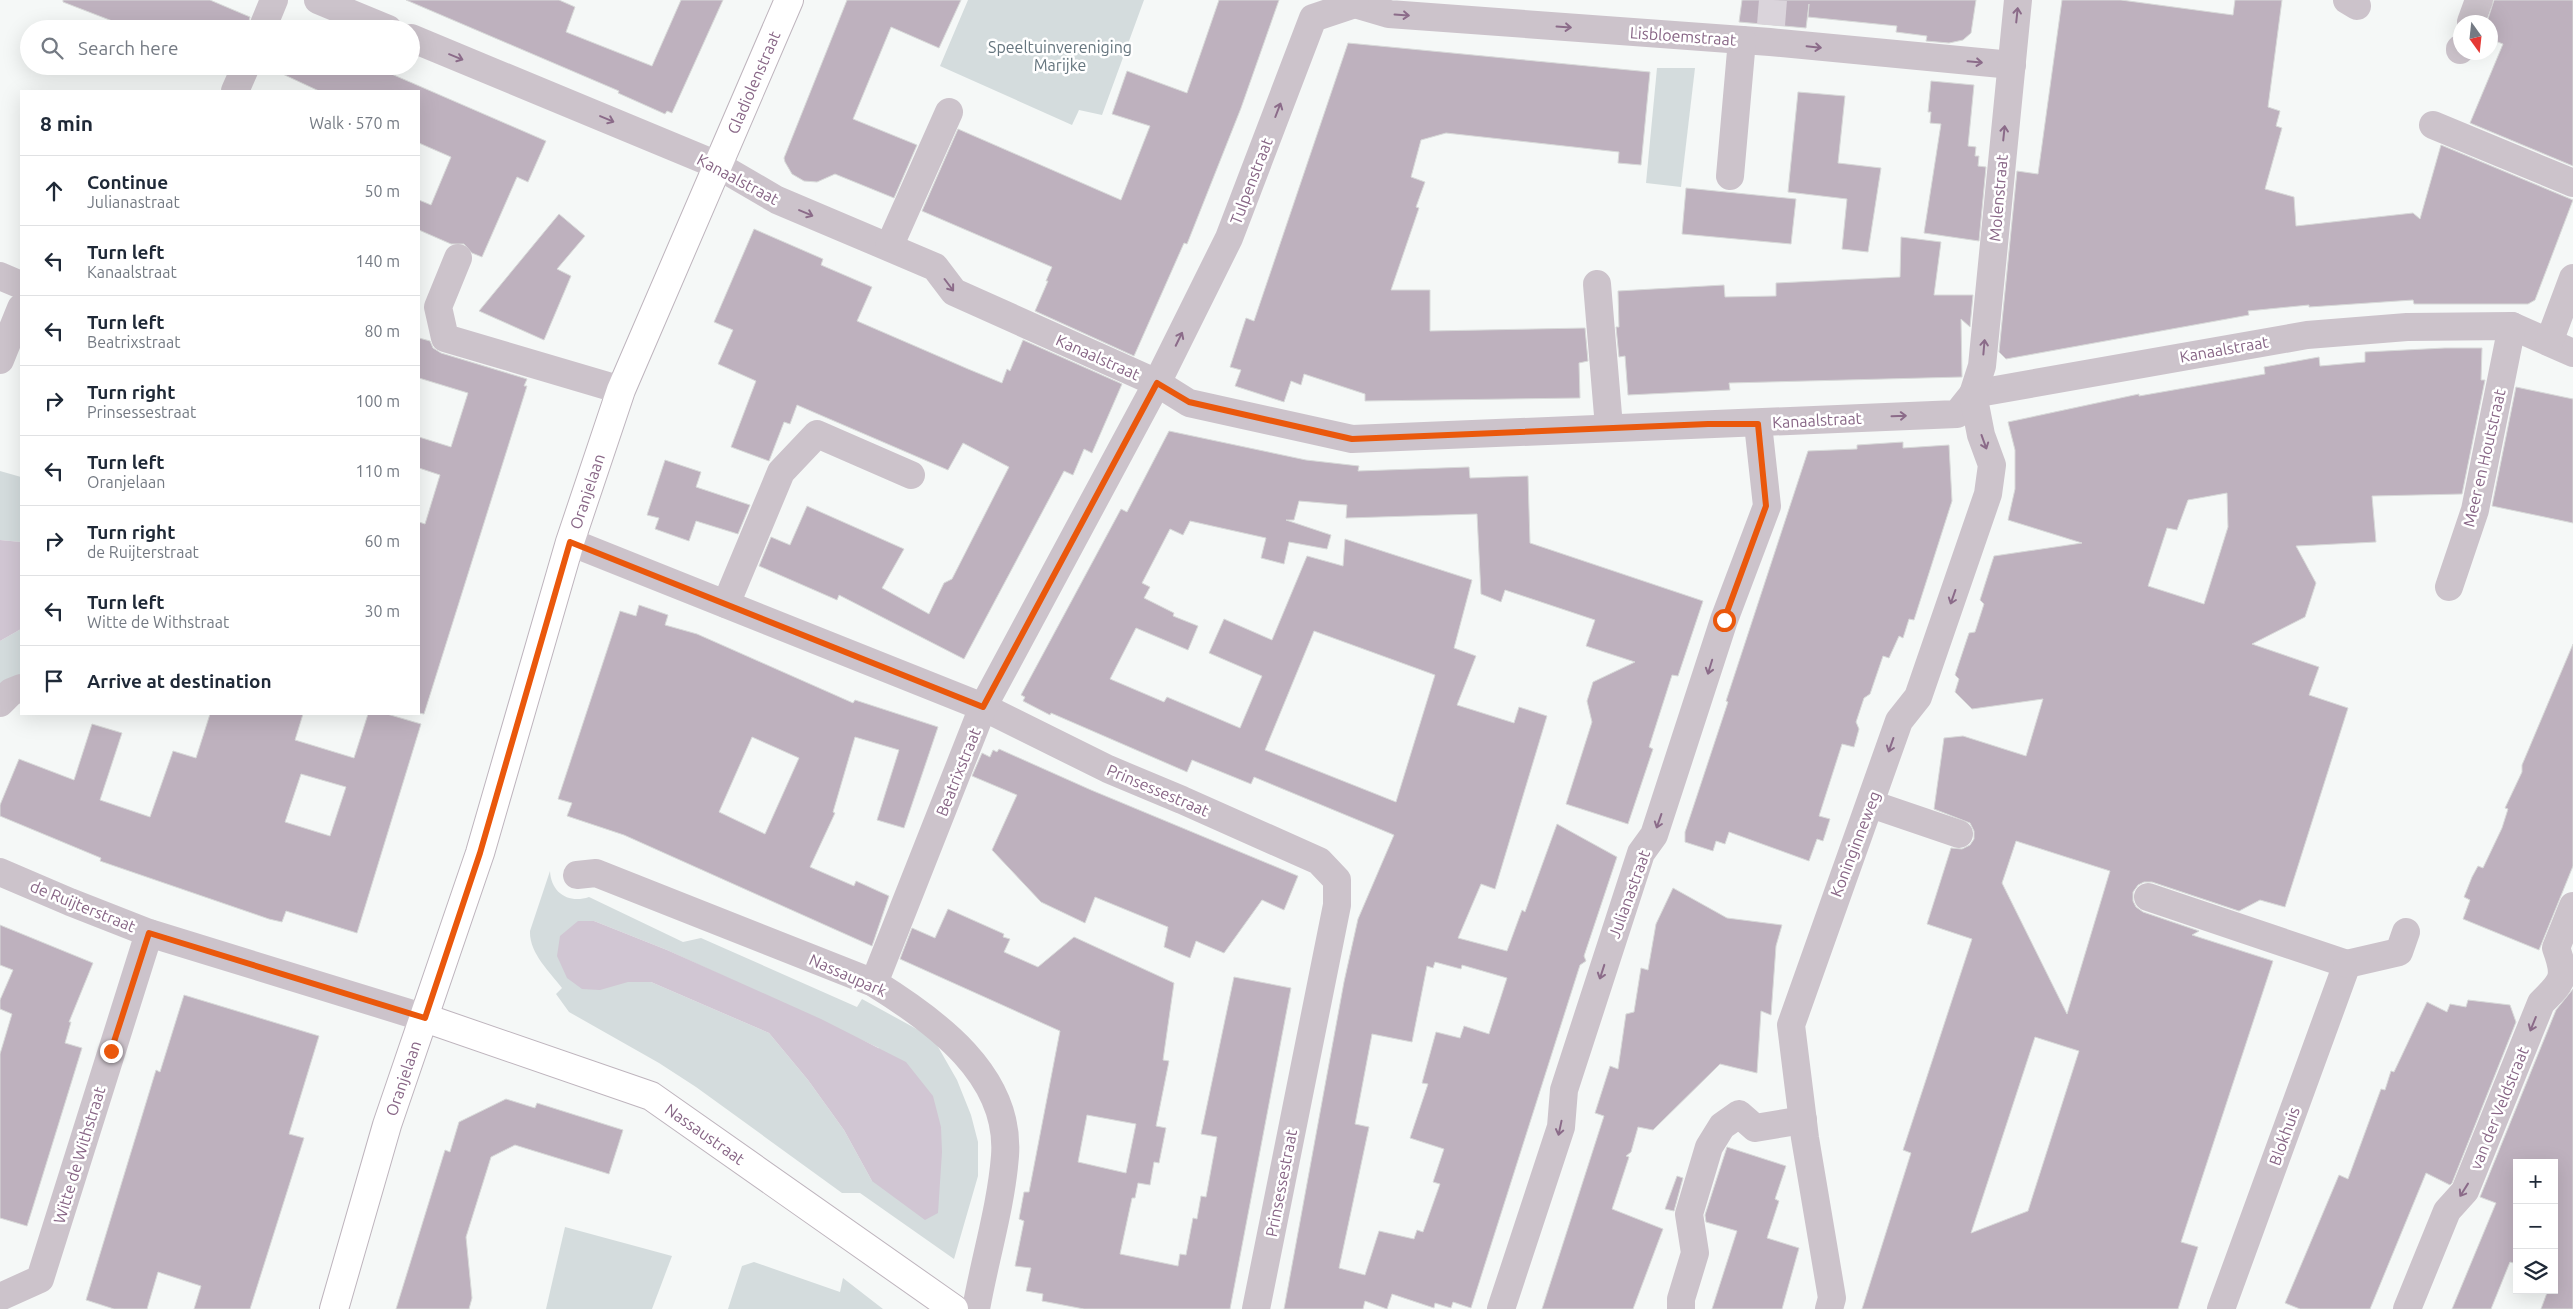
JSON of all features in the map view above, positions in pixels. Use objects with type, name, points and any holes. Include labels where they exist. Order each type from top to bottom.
[{"type":"main road","name":"Gladiolenstraat","points":[[717,165],[789,0]]},
{"type":"main road","name":"Oranjelaan","points":[[334,1309],[387,1125],[425,1018],[482,844],[570,542],[621,390],[676,266],[717,165]]},
{"type":"main road","name":"Nassaustraat","points":[[425,1018],[651,1096],[954,1309]]},
{"type":"street","points":[[266,20],[274,0]]},
{"type":"street","points":[[318,0],[366,20]]},
{"type":"street","name":"Molenstraat","points":[[1973,394],[1982,366],[2018,0]]},
{"type":"street","points":[[2474,15],[2479,0]]},
{"type":"street","name":"Lisbloemstraat","points":[[1355,2],[1389,14],[1742,40],[1770,34],[2012,65]]},
{"type":"street","name":"Tulpenstraat","points":[[1157,383],[1229,238],[1313,18],[1355,2]]},
{"type":"street","points":[[1730,176],[1742,40]]},
{"type":"street","name":"Kanaalstraat","points":[[420,42],[717,165],[777,200],[935,267],[954,292],[1157,383],[1189,402],[1352,439],[1574,431],[1609,428],[1758,424],[1956,414],[1973,394],[2307,335],[2407,327],[2512,326],[2561,348]]},
{"type":"street","points":[[235,90],[242,75]]},
{"type":"street","points":[[889,247],[949,112]]},
{"type":"street","points":[[2433,125],[2573,183]]},
{"type":"street","points":[[458,258],[438,307],[446,338],[621,390]]},
{"type":"street","points":[[0,276],[20,285]]},
{"type":"street","points":[[2561,348],[2573,278]]},
{"type":"street","points":[[1597,284],[1609,428]]},
{"type":"street","points":[[0,360],[20,310]]},
{"type":"street","name":"Meer en Houtstraat","points":[[2449,587],[2475,510],[2512,326]]},
{"type":"street","name":"Beatrixstraat","points":[[874,983],[983,707],[1157,383]]},
{"type":"street","name":"Koninginneweg","points":[[1829,1309],[1832,1298],[1803,1120],[1791,1025],[1899,721],[1918,697],[1988,494],[1992,465],[1981,435],[1973,394]]},
{"type":"street","name":"Julianastraat","points":[[1501,1309],[1561,1127],[1564,1090],[1641,853],[1654,835],[1724,620],[1766,506],[1758,424]]},
{"type":"street","points":[[726,604],[781,472],[816,434],[911,474]]},
{"type":"street","name":"Prinsessestraat","points":[[570,542],[983,707],[1108,769],[1318,861],[1337,880],[1337,905],[1256,1309]]},
{"type":"street","points":[[0,703],[11,692],[20,688]]},
{"type":"street","points":[[1871,804],[1959,834]]},
{"type":"street","name":"de Ruijterstraat","points":[[0,872],[149,933],[425,1018]]},
{"type":"street","name":"Nassaupark","points":[[577,875],[596,873],[874,983],[914,1008],[940,1028],[965,1052],[993,1094],[1002,1123],[1005,1154],[976,1309]]},
{"type":"street","points":[[2148,898],[2347,964],[2399,952],[2406,932]]},
{"type":"street","name":"van der Veldstraat","points":[[2407,1309],[2447,1211],[2465,1191],[2542,1003],[2566,986],[2563,968],[2556,948],[2573,906]]},
{"type":"street","name":"Witte de Withstraat","points":[[0,1297],[40,1279],[149,933]]},
{"type":"street","name":"Blokhuis","points":[[2221,1309],[2347,964]]},
{"type":"street","points":[[1681,1309],[1681,1299],[1695,1253],[1689,1214],[1708,1147],[1722,1126],[1739,1114],[1755,1128],[1803,1120]]},
{"type":"green space","name":"Speeltuinvereniging Marijke","points":[[968,0],[1144,0],[1102,115],[1079,110],[1072,125],[940,66]]},
{"type":"green space","points":[[1657,68],[1695,68],[1681,187],[1646,183]]},
{"type":"green space","points":[[0,471],[20,477],[20,542],[0,540]]},
{"type":"green space","points":[[20,630],[20,675],[0,688],[0,641]]},
{"type":"green space","points":[[550,871],[551,879],[558,891],[568,898],[582,899],[589,897],[683,942],[701,938],[857,1007],[862,999],[933,1038],[957,1080],[971,1115],[978,1142],[978,1176],[954,1259],[860,1193],[842,1193],[696,1087],[659,1063],[569,1012],[556,994],[562,988],[546,969],[533,947],[530,931]],"holes":[[[578,921],[594,921],[667,950],[879,1048],[872,1181],[844,1130],[808,1080],[769,1033],[651,982],[628,982]]]},
{"type":"green space","points":[[565,1227],[672,1256],[652,1309],[546,1309]]},
{"type":"green space","points":[[754,1262],[840,1292],[843,1278],[883,1309],[728,1309],[742,1266]]},
{"type":"shaded area","points":[[0,540],[20,542],[20,630],[0,641]]},
{"type":"shaded area","points":[[578,921],[594,921],[667,950],[821,1019],[906,1062],[933,1096],[941,1127],[942,1152],[938,1213],[925,1220],[872,1181],[844,1130],[808,1080],[769,1033],[651,982],[628,982],[600,990],[582,989],[567,978],[557,956],[560,936]]},
{"type":"building","points":[[63,0],[210,0],[250,17],[249,20],[110,20],[63,2]]},
{"type":"building","points":[[406,0],[559,0],[575,7],[566,32],[652,66],[681,0],[723,0],[672,113],[667,111],[665,114],[618,93],[619,91]]},
{"type":"building","points":[[847,0],[961,0],[939,48],[891,27],[853,119],[917,145],[894,198],[835,174],[817,182],[804,181],[792,174],[784,158]]},
{"type":"building","points":[[1219,0],[1279,0],[1241,108],[1187,244],[1184,243],[1134,356],[1035,311],[1052,267],[922,211],[958,129],[1121,200],[1150,126],[1112,114],[1127,71],[1187,93]]},
{"type":"building","points":[[1742,0],[1976,0],[1971,33],[1963,40],[1949,43],[1926,41],[1927,36],[1896,32],[1897,26],[1808,17],[1809,4],[1806,28],[1739,22]]},
{"type":"building","points":[[2062,0],[2121,0],[2233,15],[2235,0],[2282,0],[2268,107],[2280,111],[2276,126],[2282,128],[2265,189],[2294,197],[2296,226],[2413,213],[2420,219],[2441,145],[2573,200],[2535,300],[2528,304],[2414,304],[2413,300],[2309,307],[2309,305],[2248,311],[2249,315],[2006,359],[1999,352],[2017,171],[2038,174]]},
{"type":"building","points":[[2494,0],[2573,0],[2573,166],[2470,123],[2496,60],[2498,60],[2503,44],[2498,42],[2498,15],[2489,15]]},
{"type":"building","points":[[1348,43],[1650,72],[1641,165],[1618,163],[1619,152],[1446,133],[1421,140],[1411,177],[1425,182],[1416,207],[1419,208],[1391,290],[1430,290],[1430,331],[1585,328],[1588,361],[1579,363],[1580,398],[1365,401],[1365,394],[1304,374],[1301,385],[1291,381],[1284,402],[1235,386],[1241,370],[1230,367],[1246,318],[1254,321]]},
{"type":"building","points":[[285,75],[394,75],[546,141],[528,182],[517,177],[482,257],[472,253],[464,244],[451,244],[420,230],[420,200],[431,205],[451,157],[420,143],[420,90],[317,90]]},
{"type":"building","points":[[1931,81],[1974,85],[1968,146],[1976,147],[1975,156],[1979,156],[1978,166],[1986,167],[1979,241],[1924,233],[1941,124],[1930,123],[1931,112],[1928,112]]},
{"type":"building","points":[[1798,92],[1845,96],[1838,163],[1881,168],[1868,252],[1842,249],[1847,199],[1788,192]]},
{"type":"building","points":[[1686,188],[1796,199],[1791,244],[1682,234]]},
{"type":"building","points":[[559,214],[585,236],[557,269],[571,276],[544,340],[479,311]]},
{"type":"building","points":[[754,229],[823,259],[821,265],[872,287],[857,321],[968,369],[1002,383],[1007,369],[1010,371],[1023,340],[1122,384],[1092,453],[1084,449],[1073,475],[1064,471],[964,659],[839,595],[837,600],[759,566],[771,537],[790,545],[807,506],[904,549],[882,588],[929,614],[944,583],[952,579],[1009,467],[963,443],[948,470],[797,405],[790,424],[784,422],[769,461],[731,447],[756,381],[718,364],[733,330],[714,322]]},
{"type":"building","points":[[1901,237],[1941,242],[1934,295],[1973,295],[1970,327],[1961,319],[1962,377],[1729,383],[1730,390],[1628,395],[1625,356],[1619,357],[1616,327],[1619,327],[1618,291],[1724,285],[1725,297],[1776,296],[1776,283],[1900,277]]},
{"type":"building","points":[[420,338],[430,341],[433,348],[441,353],[527,379],[524,386],[527,386],[424,714],[420,713],[420,522],[425,524],[440,475],[420,468],[420,437],[451,447],[468,393],[420,378]]},
{"type":"building","points":[[2482,348],[2481,380],[2485,380],[2462,494],[2372,496],[2376,542],[2296,546],[2316,583],[2305,617],[2252,644],[2319,667],[2309,695],[2348,708],[2285,907],[2260,900],[2239,911],[2152,882],[2144,882],[2138,885],[2133,892],[2133,901],[2136,907],[2143,912],[2199,931],[2192,935],[2273,961],[2181,1242],[2198,1247],[2178,1309],[1862,1309],[1911,1153],[1903,1150],[1972,939],[1927,924],[1951,848],[1962,849],[1970,845],[1974,839],[1974,831],[1970,823],[1934,809],[1944,738],[1963,736],[2026,756],[2043,699],[1972,709],[1955,692],[1959,679],[1955,675],[1969,633],[1975,632],[1984,604],[1980,600],[1994,556],[2082,543],[2008,520],[2015,489],[2015,450],[2008,422],[2139,394],[2139,396],[2265,374],[2264,367],[2319,357],[2320,366],[2365,362],[2365,352]],"holes":[[[2227,493],[2228,527],[2204,604],[2148,586],[2167,528],[2177,530],[2188,500]],[[2016,841],[2110,871],[2067,1014],[2002,883]],[[2035,1037],[2079,1051],[2028,1211],[1971,1233]]]},
{"type":"building","points":[[2516,387],[2573,399],[2573,523],[2492,506]]},
{"type":"building","points":[[1169,431],[1306,460],[1359,466],[1358,471],[1469,467],[1470,478],[1528,476],[1530,543],[1703,601],[1678,676],[1672,675],[1649,747],[1653,749],[1628,824],[1566,804],[1592,722],[1587,701],[1593,682],[1635,662],[1586,646],[1595,620],[1505,590],[1501,602],[1481,594],[1477,514],[1346,518],[1347,505],[1299,501],[1294,520],[1286,520],[1331,535],[1327,549],[1289,542],[1284,564],[1261,558],[1266,538],[1190,521],[1183,535],[1170,529],[1142,583],[1150,587],[1144,598],[1174,613],[1173,616],[1198,626],[1188,650],[1136,628],[1110,679],[1164,702],[1167,697],[1240,728],[1262,676],[1209,653],[1224,619],[1272,640],[1307,556],[1343,566],[1345,539],[1472,580],[1454,648],[1476,656],[1457,705],[1514,723],[1519,707],[1547,716],[1495,889],[1481,884],[1458,938],[1507,951],[1522,910],[1525,912],[1557,824],[1617,857],[1584,956],[1586,961],[1580,965],[1471,1308],[1453,1302],[1451,1308],[1435,1303],[1434,1308],[1392,1294],[1387,1309],[1365,1301],[1363,1309],[1284,1309],[1344,982],[1358,919],[1394,835],[1254,777],[1251,784],[1192,760],[1187,772],[1051,713],[1050,715],[1023,701],[1025,697],[1021,695],[1121,509],[1127,512]],"holes":[[[1314,631],[1435,675],[1396,802],[1265,750]],[[1435,962],[1461,969],[1462,965],[1507,978],[1489,1034],[1464,1026],[1460,1038],[1436,1032],[1422,1083],[1428,1084],[1410,1138],[1444,1149],[1433,1182],[1440,1184],[1423,1232],[1417,1230],[1414,1239],[1379,1231],[1365,1275],[1339,1268],[1369,1127],[1355,1124],[1372,1034],[1412,1042],[1427,966],[1433,968]]]},
{"type":"building","points":[[1903,442],[1903,448],[1949,445],[1952,501],[1914,620],[1909,619],[1903,638],[1899,636],[1889,658],[1883,656],[1870,694],[1864,698],[1856,722],[1859,729],[1854,747],[1842,744],[1819,816],[1830,819],[1823,841],[1817,839],[1809,861],[1729,832],[1725,844],[1716,841],[1713,851],[1685,842],[1685,832],[1728,702],[1726,701],[1808,451],[1857,449],[1857,445]]},
{"type":"building","points":[[665,460],[701,472],[696,487],[750,505],[738,534],[696,521],[689,541],[655,529],[659,518],[647,515]]},
{"type":"building","points":[[639,605],[668,615],[665,625],[697,634],[853,703],[855,700],[938,727],[904,828],[877,820],[899,750],[855,737],[833,812],[835,813],[810,867],[854,886],[856,881],[889,896],[872,946],[624,835],[567,816],[572,803],[558,799],[620,611],[636,616]],"holes":[[[752,737],[799,758],[765,834],[719,812]]]},
{"type":"building","points":[[2573,644],[2573,866],[2539,950],[2463,919],[2470,900],[2464,897],[2478,866],[2483,868],[2502,828],[2508,809],[2505,808],[2522,772],[2522,765]]},
{"type":"building","points":[[210,715],[303,715],[295,740],[354,758],[368,715],[390,715],[421,724],[357,933],[286,911],[282,922],[269,919],[100,861],[101,858],[0,816],[0,805],[19,759],[74,780],[92,724],[122,733],[100,800],[150,817],[173,751],[196,758]],"holes":[[[301,774],[346,787],[330,836],[285,822]]]},
{"type":"building","points":[[999,749],[1091,790],[1298,876],[1284,910],[1262,900],[1224,953],[1196,941],[1190,958],[1164,947],[1168,927],[1095,897],[1085,923],[1041,902],[992,850],[1017,795],[972,776],[982,753],[990,757],[993,750],[997,752]]},
{"type":"building","points":[[1673,888],[1727,918],[1782,925],[1776,946],[1771,1015],[1761,1011],[1757,1073],[1720,1064],[1653,1130],[1638,1127],[1631,1152],[1626,1156],[1629,1157],[1612,1209],[1663,1229],[1633,1309],[1542,1309],[1604,1116],[1595,1113],[1610,1066],[1618,1069],[1626,1014],[1634,1012],[1641,968],[1648,970],[1656,924]]},
{"type":"building","points":[[948,909],[1004,934],[1003,937],[1010,939],[1004,952],[1038,967],[1074,937],[1174,983],[1163,1060],[1169,1061],[1156,1126],[1166,1128],[1159,1163],[1154,1162],[1150,1185],[1138,1183],[1135,1198],[1132,1198],[1120,1254],[1178,1266],[1180,1254],[1186,1255],[1193,1218],[1197,1219],[1201,1196],[1206,1197],[1217,1137],[1201,1134],[1234,977],[1291,988],[1230,1309],[1084,1309],[1042,1301],[1043,1294],[1026,1291],[1031,1268],[1015,1266],[1024,1221],[1019,1219],[1024,1192],[1029,1192],[1060,1031],[900,959],[912,928],[935,938]],"holes":[[[1087,1115],[1136,1124],[1126,1173],[1078,1162]]]},
{"type":"building","points":[[0,925],[93,963],[69,1022],[71,1022],[65,1043],[82,1048],[27,1226],[0,1218],[0,1054],[12,1014],[0,1009],[0,1000],[13,970],[0,965]]},
{"type":"building","points":[[2573,989],[2573,1309],[2541,1309],[2547,1294],[2558,1294],[2558,1159],[2513,1159],[2513,1263],[2510,1262],[2491,1309],[2452,1309],[2496,1203],[2480,1197],[2556,1010]]},
{"type":"building","points":[[184,995],[319,1036],[289,1134],[304,1138],[250,1309],[194,1309],[201,1286],[158,1272],[147,1309],[114,1309],[86,1300],[156,1070],[160,1072]]},
{"type":"building","points":[[2468,1000],[2510,1005],[2516,1022],[2452,1183],[2450,1185],[2426,1173],[2370,1309],[2300,1309],[2285,1303],[2339,1175],[2348,1179],[2381,1089],[2385,1090],[2391,1071],[2394,1072],[2427,1002],[2447,1012],[2450,1004],[2466,1007]]},
{"type":"building","points":[[506,1099],[535,1108],[537,1103],[623,1130],[609,1174],[515,1145],[491,1157],[466,1237],[472,1298],[469,1309],[396,1309],[445,1150],[450,1152],[459,1122]]},
{"type":"building","points":[[1727,1147],[1786,1166],[1775,1199],[1779,1201],[1767,1238],[1799,1248],[1782,1309],[1712,1309],[1737,1231],[1706,1222],[1705,1215]]},
{"type":"building","points":[[1677,1176],[1683,1178],[1674,1211],[1665,1209]]},
{"type":"tunnel","points":[[1771,25],[1773,0]]},
{"type":"route","points":[[111,1051],[149,933],[425,1018],[480,853],[570,542],[983,707],[1157,383],[1189,402],[1352,439],[1708,424],[1758,424],[1766,506],[1724,620]]}]
